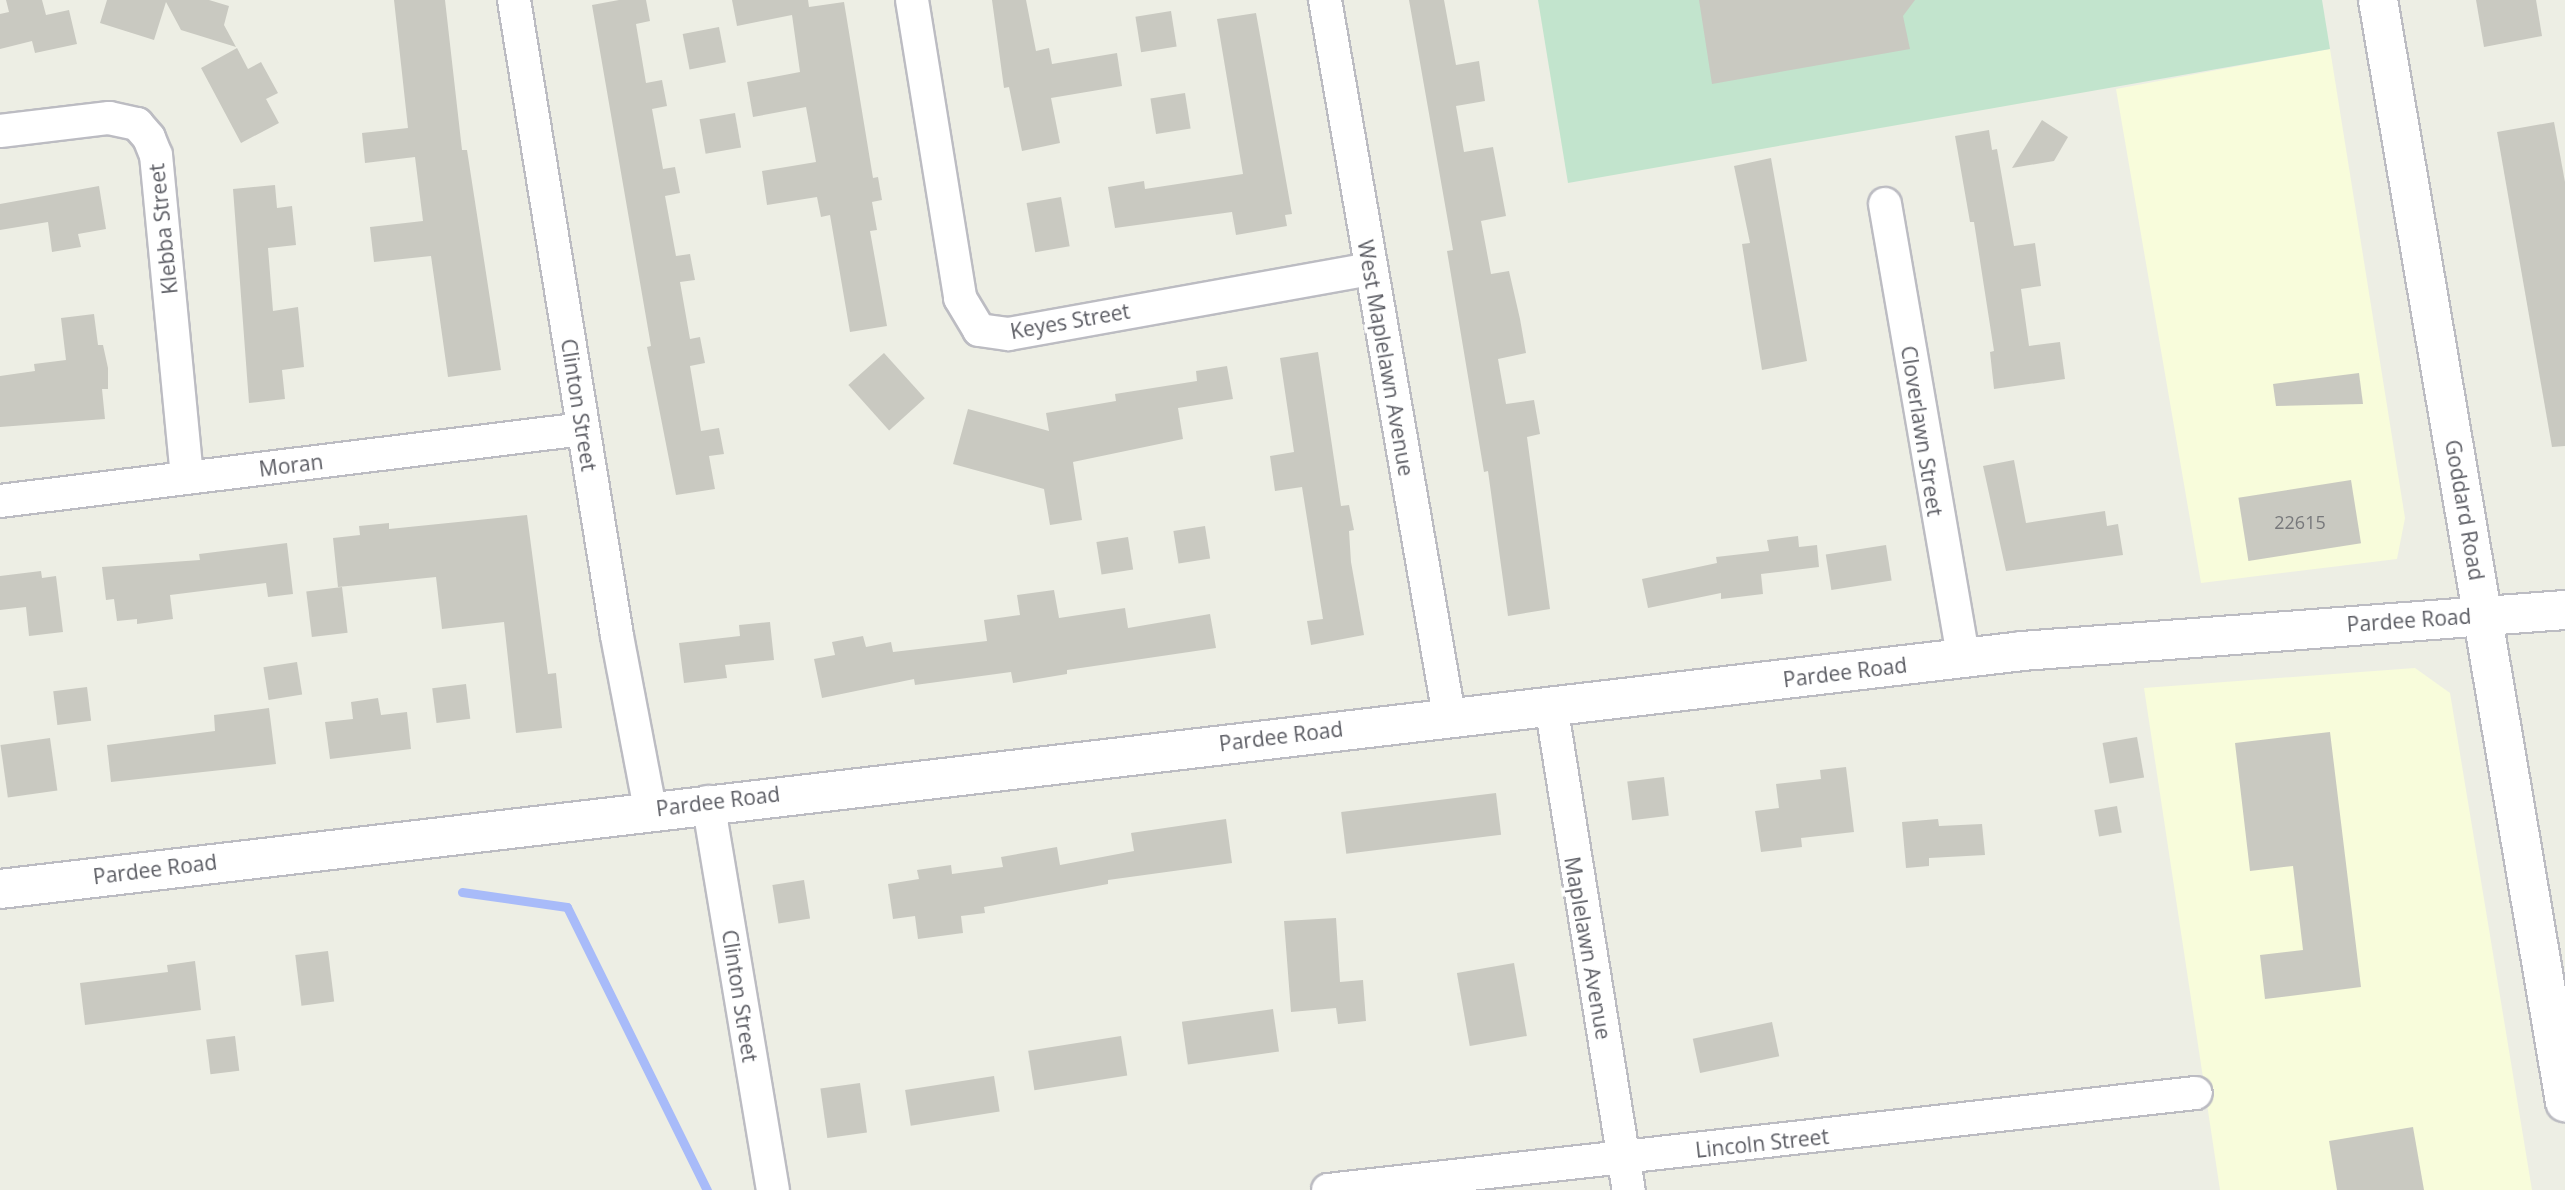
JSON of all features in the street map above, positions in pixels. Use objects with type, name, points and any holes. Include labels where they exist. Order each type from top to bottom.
[{"type":"main road","name":"Goddard Road","points":[[2378,0],[2565,1102]]},
{"type":"main road","name":"Pardee Road","points":[[0,889],[708,802],[1964,657],[2126,640],[2565,610]]},
{"type":"street","name":"Clinton Street","points":[[514,0],[583,429],[650,809]]},
{"type":"street","name":"Keyes Street","points":[[912,0],[960,298],[979,330],[1009,334],[1371,269]]},
{"type":"street","name":"West Maplelawn Avenue","points":[[1325,0],[1449,716]]},
{"type":"street","name":"Klebba Street","points":[[0,131],[108,118],[137,124],[149,138],[156,155],[187,478]]},
{"type":"street","name":"Cloverlawn Street","points":[[1885,204],[1964,657]]},
{"type":"street","name":"Moran","points":[[0,501],[583,429]]},
{"type":"street","name":"Maplelawn Avenue","points":[[1551,705],[1629,1190]]},
{"type":"street","name":"Clinton Street","points":[[708,802],[772,1190]]},
{"type":"street","name":"Lincoln Street","points":[[1328,1190],[2196,1093]]},
{"type":"shaded area","points":[[1538,0],[2322,0],[2330,49],[1568,183]]},
{"type":"shaded area","points":[[2330,49],[2405,518],[2397,559],[2201,583],[2116,89]]},
{"type":"shaded area","points":[[2415,668],[2450,693],[2532,1190],[2220,1190],[2144,688]]},
{"type":"building","points":[[6,0],[42,0],[46,15],[69,10],[77,44],[35,53],[32,41],[0,49],[0,14],[9,12]]},
{"type":"building","points":[[107,0],[209,0],[229,6],[224,25],[236,47],[181,30],[166,2],[154,40],[100,23]]},
{"type":"building","points":[[394,0],[445,0],[462,150],[467,150],[501,370],[448,377],[431,256],[374,262],[370,227],[423,221],[415,157],[365,163],[362,133],[408,128]]},
{"type":"building","points":[[619,0],[646,0],[650,21],[636,24],[646,83],[662,80],[667,106],[652,109],[663,169],[675,167],[680,193],[665,196],[676,256],[690,254],[695,280],[680,282],[690,339],[700,337],[705,363],[690,366],[701,431],[719,428],[724,454],[709,456],[715,489],[676,495],[647,347],[651,346],[592,5]]},
{"type":"building","points":[[732,0],[808,0],[809,7],[844,2],[873,178],[878,177],[882,200],[872,202],[877,230],[870,231],[887,326],[850,332],[830,215],[821,217],[817,197],[767,205],[762,171],[816,162],[806,107],[753,117],[747,82],[800,72],[792,15],[737,26]]},
{"type":"building","points":[[992,0],[1026,0],[1036,51],[1049,48],[1052,64],[1117,53],[1122,86],[1051,98],[1060,143],[1022,151],[1009,87],[1004,88]]},
{"type":"building","points":[[1409,0],[1444,0],[1456,65],[1479,61],[1485,101],[1456,106],[1464,152],[1493,147],[1506,216],[1481,221],[1491,274],[1509,271],[1520,319],[1526,353],[1498,359],[1506,404],[1534,400],[1540,434],[1527,437],[1550,609],[1508,616],[1488,471],[1484,472],[1447,251],[1453,250]]},
{"type":"building","points":[[1699,0],[1915,0],[1903,16],[1910,49],[1712,84]]},
{"type":"building","points":[[2476,0],[2536,0],[2542,36],[2484,47]]},
{"type":"building","points":[[1171,11],[1177,47],[1141,52],[1135,17]]},
{"type":"building","points":[[1256,13],[1292,214],[1285,215],[1287,226],[1236,235],[1232,212],[1115,228],[1108,187],[1144,181],[1145,189],[1243,174],[1217,19]]},
{"type":"building","points":[[719,27],[726,62],[690,69],[683,34]]},
{"type":"building","points":[[237,48],[248,69],[261,62],[278,93],[266,99],[279,123],[241,143],[201,68]]},
{"type":"building","points":[[1185,93],[1191,129],[1156,134],[1150,98]]},
{"type":"building","points":[[735,113],[741,147],[706,154],[700,119]]},
{"type":"building","points":[[2042,120],[2068,137],[2054,161],[2012,168]]},
{"type":"building","points":[[2554,122],[2565,182],[2565,446],[2552,447],[2497,132]]},
{"type":"building","points":[[1989,130],[1992,150],[1997,149],[2014,246],[2035,243],[2041,286],[2021,289],[2029,346],[2060,342],[2065,379],[1994,389],[1990,352],[1994,351],[1974,222],[1970,222],[1955,136]]},
{"type":"building","points":[[1771,158],[1807,361],[1762,370],[1742,244],[1750,243],[1734,166]]},
{"type":"building","points":[[275,185],[277,208],[292,206],[296,245],[268,248],[273,311],[298,307],[304,367],[282,370],[285,399],[249,403],[233,189]]},
{"type":"building","points":[[99,186],[106,229],[78,234],[81,247],[52,252],[48,222],[0,230],[0,204]]},
{"type":"building","points":[[1061,197],[1070,246],[1035,252],[1027,203]]},
{"type":"building","points":[[94,314],[98,345],[103,345],[108,368],[108,389],[102,389],[105,419],[0,427],[0,376],[35,371],[34,364],[66,360],[61,318]]},
{"type":"building","points":[[1318,352],[1341,506],[1349,505],[1354,530],[1349,531],[1351,562],[1364,635],[1311,645],[1307,621],[1323,619],[1302,487],[1275,491],[1270,456],[1294,452],[1280,358]]},
{"type":"building","points":[[884,353],[925,398],[889,430],[848,385]]},
{"type":"building","points":[[1227,366],[1233,399],[1178,408],[1183,439],[1073,462],[1082,520],[1050,525],[1044,489],[953,464],[968,409],[1049,431],[1046,413],[1116,401],[1115,394],[1197,381],[1196,371]]},
{"type":"building","points":[[2359,373],[2363,404],[2276,406],[2273,384]]},
{"type":"building","points":[[2014,460],[2026,523],[2105,511],[2107,526],[2118,524],[2123,555],[2006,571],[1983,466]]},
{"type":"building","points":[[2351,480],[2361,543],[2248,561],[2238,498]]},
{"type":"building","points":[[527,515],[548,674],[556,673],[562,728],[516,733],[504,622],[442,629],[436,577],[338,587],[333,538],[360,535],[359,526],[389,523],[389,529]]},
{"type":"building","points":[[1205,526],[1210,559],[1179,564],[1173,531]]},
{"type":"building","points":[[1798,536],[1799,547],[1817,545],[1819,567],[1761,574],[1763,594],[1721,599],[1721,593],[1648,608],[1642,579],[1717,563],[1716,557],[1769,551],[1767,540]]},
{"type":"building","points":[[1128,537],[1133,570],[1102,575],[1096,542]]},
{"type":"building","points":[[287,543],[293,594],[268,597],[266,583],[170,595],[173,619],[137,624],[137,619],[117,621],[114,599],[106,600],[102,567],[200,560],[199,554]]},
{"type":"building","points":[[1886,545],[1892,581],[1831,590],[1826,555]]},
{"type":"building","points":[[41,571],[42,578],[56,576],[63,632],[29,636],[26,607],[0,610],[0,576]]},
{"type":"building","points":[[342,587],[348,633],[312,637],[306,591]]},
{"type":"building","points":[[1054,590],[1059,618],[1125,608],[1128,628],[1210,614],[1216,648],[1067,670],[1067,674],[1013,683],[1011,672],[915,685],[914,679],[822,698],[814,659],[835,655],[832,642],[863,636],[866,647],[891,642],[893,652],[987,641],[984,620],[1020,615],[1017,595]]},
{"type":"building","points":[[770,622],[774,660],[725,665],[727,678],[684,683],[679,643],[740,636],[739,625]]},
{"type":"building","points":[[297,662],[302,695],[269,700],[263,667]]},
{"type":"building","points":[[466,684],[470,719],[437,723],[432,688]]},
{"type":"building","points":[[87,687],[91,721],[57,725],[53,691]]},
{"type":"building","points":[[378,698],[381,715],[407,712],[411,749],[330,759],[325,722],[353,719],[351,702]]},
{"type":"building","points":[[269,708],[276,764],[111,782],[107,745],[215,731],[214,715]]},
{"type":"building","points":[[2330,732],[2361,987],[2265,999],[2260,955],[2303,950],[2293,866],[2250,871],[2235,743]]},
{"type":"building","points":[[2137,737],[2144,777],[2110,783],[2103,743]]},
{"type":"building","points":[[50,738],[57,790],[8,797],[0,745]]},
{"type":"building","points":[[1846,767],[1854,832],[1801,838],[1802,847],[1761,852],[1755,811],[1779,808],[1776,784],[1821,779],[1820,770]]},
{"type":"building","points":[[1664,777],[1669,816],[1632,820],[1627,782]]},
{"type":"building","points":[[1496,793],[1501,835],[1346,854],[1341,812]]},
{"type":"building","points":[[2117,806],[2122,833],[2099,837],[2094,810]]},
{"type":"building","points":[[1226,819],[1232,863],[1108,880],[1108,884],[984,907],[985,913],[961,916],[963,933],[918,939],[915,916],[893,919],[888,884],[919,879],[917,870],[951,865],[952,874],[1003,867],[1001,857],[1057,847],[1060,865],[1134,851],[1131,833]]},
{"type":"building","points":[[1938,819],[1939,826],[1982,824],[1985,855],[1929,858],[1929,866],[1906,868],[1902,822]]},
{"type":"building","points":[[804,880],[810,919],[778,924],[772,885]]},
{"type":"building","points":[[1336,918],[1340,982],[1363,980],[1366,1021],[1338,1024],[1336,1008],[1291,1012],[1284,921]]},
{"type":"building","points":[[328,951],[334,1002],[301,1006],[295,955]]},
{"type":"building","points":[[195,961],[201,1010],[85,1025],[80,983],[168,972],[167,965]]},
{"type":"building","points":[[1514,963],[1527,1036],[1470,1046],[1457,973]]},
{"type":"building","points":[[1273,1009],[1279,1052],[1188,1064],[1182,1022]]},
{"type":"building","points":[[1772,1022],[1779,1056],[1700,1073],[1693,1039]]},
{"type":"building","points":[[235,1036],[239,1071],[210,1074],[206,1040]]},
{"type":"building","points":[[1121,1036],[1127,1076],[1034,1090],[1028,1051]]},
{"type":"building","points":[[994,1076],[1000,1112],[911,1126],[905,1090]]},
{"type":"building","points":[[860,1083],[867,1133],[827,1138],[820,1089]]},
{"type":"building","points":[[2413,1127],[2424,1190],[2337,1190],[2329,1141]]},
{"type":"waterway","points":[[462,892],[567,907],[707,1190]]}]
